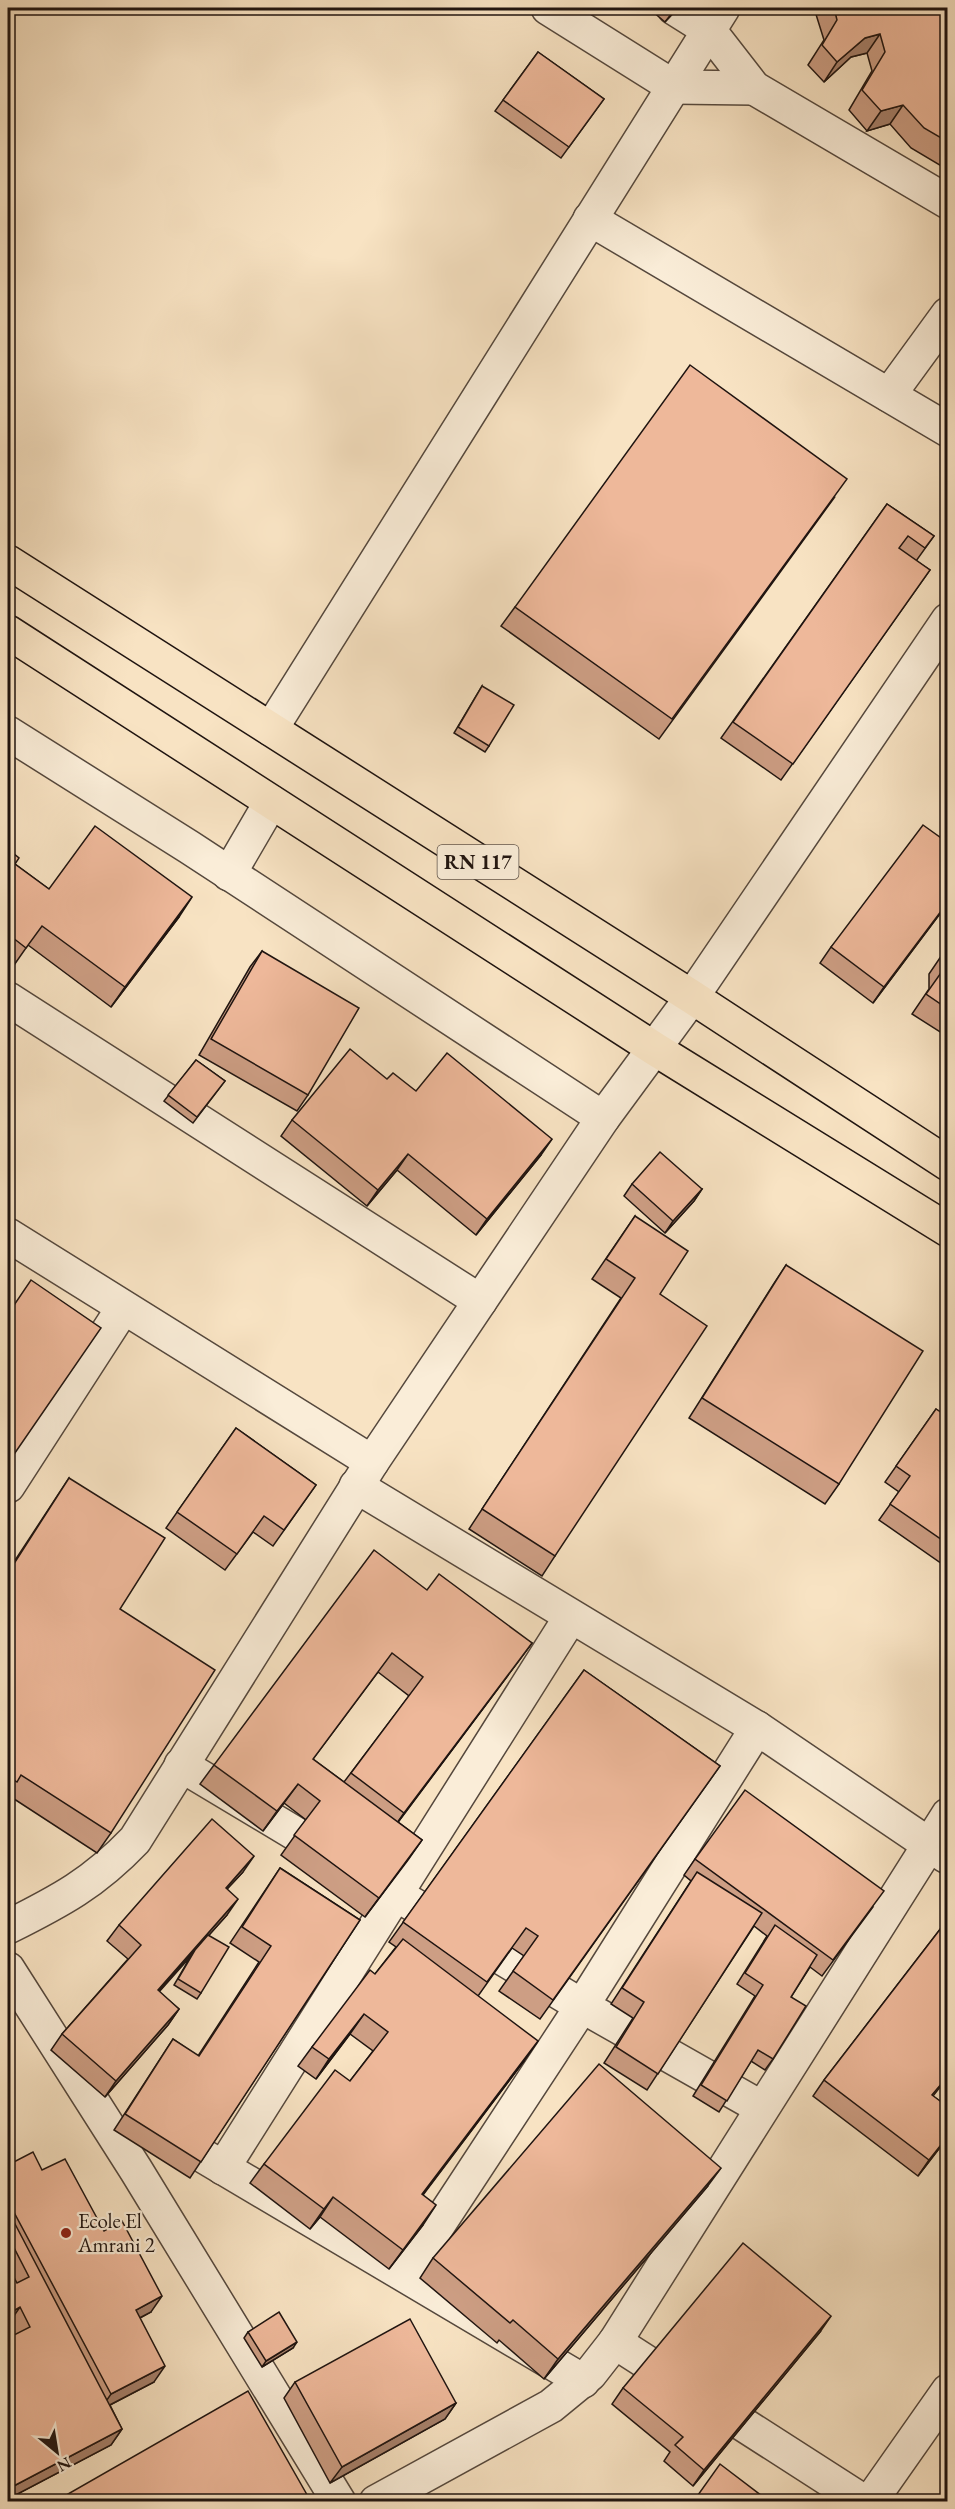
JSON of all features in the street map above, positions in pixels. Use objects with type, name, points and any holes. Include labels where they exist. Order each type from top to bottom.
[{"type":"main road","name":"RN 117","points":[[8,562],[692,997],[948,1164]]},
{"type":"main road","name":"RN 117","points":[[8,632],[656,1049],[948,1230]]},
{"type":"street","points":[[548,8],[674,87],[754,88],[948,202]]},
{"type":"street","points":[[674,8],[716,19],[754,88]]},
{"type":"street","points":[[272,729],[716,19]]},
{"type":"street","points":[[590,219],[948,430]]},
{"type":"street","points":[[889,395],[948,314]]},
{"type":"street","points":[[8,1927],[70,1896],[117,1859],[135,1840],[364,1474],[603,1118],[656,1049],[948,620]]},
{"type":"street","points":[[8,733],[603,1118]]},
{"type":"street","points":[[229,874],[272,802]]},
{"type":"street","points":[[8,999],[480,1301]]},
{"type":"street","points":[[8,1235],[123,1308],[570,1618],[757,1728],[938,1851]]},
{"type":"street","points":[[8,1486],[123,1308]]},
{"type":"street","points":[[223,2168],[570,1618]]},
{"type":"street","points":[[406,2274],[582,2006],[757,1728]]},
{"type":"street","points":[[181,1765],[582,2006],[762,2108]]},
{"type":"street","points":[[376,2502],[551,2406],[583,2380],[615,2342],[762,2108],[938,1851],[948,1815]]},
{"type":"street","points":[[8,1969],[339,2502]]},
{"type":"street","points":[[84,2088],[143,2122]]},
{"type":"street","points":[[183,2145],[583,2380]]},
{"type":"street","points":[[615,2342],[864,2502]]},
{"type":"street","points":[[870,2502],[948,2391]]},
{"type":"building","points":[[834,8],[948,8],[948,142],[924,128],[903,105],[881,111],[862,90],[885,52],[880,34],[865,38],[837,62],[822,45],[837,20]]},
{"type":"building","points":[[538,52],[604,99],[569,147],[503,100]]},
{"type":"building","points":[[690,365],[847,479],[672,719],[515,607]]},
{"type":"building","points":[[887,504],[934,536],[925,548],[908,536],[899,548],[930,570],[793,764],[733,722]]},
{"type":"building","points":[[482,686],[514,705],[489,746],[458,727]]},
{"type":"building","points":[[923,825],[948,843],[948,902],[884,987],[831,947]]},
{"type":"building","points":[[95,826],[192,897],[125,987],[42,926],[26,948],[8,934],[8,849],[19,858],[15,864],[49,889]]},
{"type":"building","points":[[948,947],[948,1009],[926,994],[943,970],[943,954]]},
{"type":"building","points":[[262,951],[359,1008],[308,1095],[211,1039]]},
{"type":"building","points":[[350,1049],[387,1079],[393,1073],[416,1091],[447,1053],[552,1139],[487,1219],[408,1154],[378,1190],[292,1120]]},
{"type":"building","points":[[196,1060],[225,1081],[197,1117],[168,1095]]},
{"type":"building","points":[[660,1152],[702,1189],[673,1221],[632,1184]]},
{"type":"building","points":[[635,1216],[688,1251],[660,1294],[707,1326],[555,1556],[482,1509],[635,1278],[606,1259]]},
{"type":"building","points":[[786,1265],[923,1351],[839,1484],[702,1398]]},
{"type":"building","points":[[31,1280],[101,1328],[8,1463],[8,1314]]},
{"type":"building","points":[[936,1409],[948,1417],[948,1544],[890,1504],[910,1476],[896,1466]]},
{"type":"building","points":[[236,1428],[316,1485],[284,1530],[264,1516],[237,1554],[177,1512]]},
{"type":"building","points":[[69,1478],[165,1538],[120,1609],[215,1670],[111,1833],[21,1775],[17,1782],[8,1776],[8,1573]]},
{"type":"building","points":[[374,1550],[427,1590],[439,1574],[532,1643],[404,1813],[351,1773],[423,1677],[392,1653],[313,1759],[422,1840],[379,1898],[294,1835],[320,1801],[298,1784],[277,1811],[214,1765]]},
{"type":"building","points":[[584,1670],[720,1766],[553,2000],[513,1971],[538,1936],[526,1928],[487,1982],[403,1922]]},
{"type":"building","points":[[745,1790],[884,1891],[833,1960],[695,1859]]},
{"type":"building","points":[[212,1819],[254,1856],[226,1888],[238,1899],[158,1990],[179,2009],[116,2081],[62,2034],[141,1945],[119,1925]]},
{"type":"building","points":[[280,1868],[360,1920],[201,2162],[125,2114],[173,2039],[199,2056],[271,1946],[242,1927]]},
{"type":"building","points":[[697,1872],[762,1913],[658,2074],[616,2047],[644,2002],[622,1988]]},
{"type":"building","points":[[948,1919],[948,2076],[932,2095],[948,2107],[948,2136],[929,2160],[824,2080]]},
{"type":"building","points":[[775,1925],[817,1955],[791,1997],[806,2006],[773,2059],[758,2050],[727,2101],[701,2085],[763,1985],[745,1973]]},
{"type":"building","points":[[208,1935],[229,1947],[201,1993],[178,1979],[195,1950]]},
{"type":"building","points":[[403,1939],[538,2041],[422,2194],[436,2205],[403,2250],[333,2197],[324,2209],[264,2164],[335,2070],[350,2081],[388,2032],[364,2014],[329,2059],[312,2047],[370,1970],[375,1974]]},
{"type":"building","points":[[599,2064],[721,2168],[558,2359],[513,2320],[510,2323],[433,2258]]},
{"type":"building","points":[[33,2152],[42,2170],[65,2159],[104,2231],[122,2221],[162,2296],[136,2310],[165,2366],[111,2394],[8,2201],[8,2165]]},
{"type":"building","points":[[14,2222],[122,2429],[8,2489],[8,2351],[13,2348],[8,2338],[30,2327],[20,2307],[8,2314],[8,2266],[17,2283],[29,2277],[8,2236],[8,2225]]},
{"type":"building","points":[[743,2243],[831,2316],[704,2470],[675,2445],[683,2437],[623,2388]]},
{"type":"building","points":[[279,2312],[297,2342],[266,2361],[248,2332]]},
{"type":"building","points":[[410,2319],[456,2403],[342,2467],[295,2382]]},
{"type":"building","points":[[248,2391],[310,2500],[307,2502],[54,2502]]},
{"type":"building","points":[[720,2464],[770,2502],[693,2502]]},
{"type":"place","name":"Ecole El Amrani 2","points":[[66,2233]]}]
